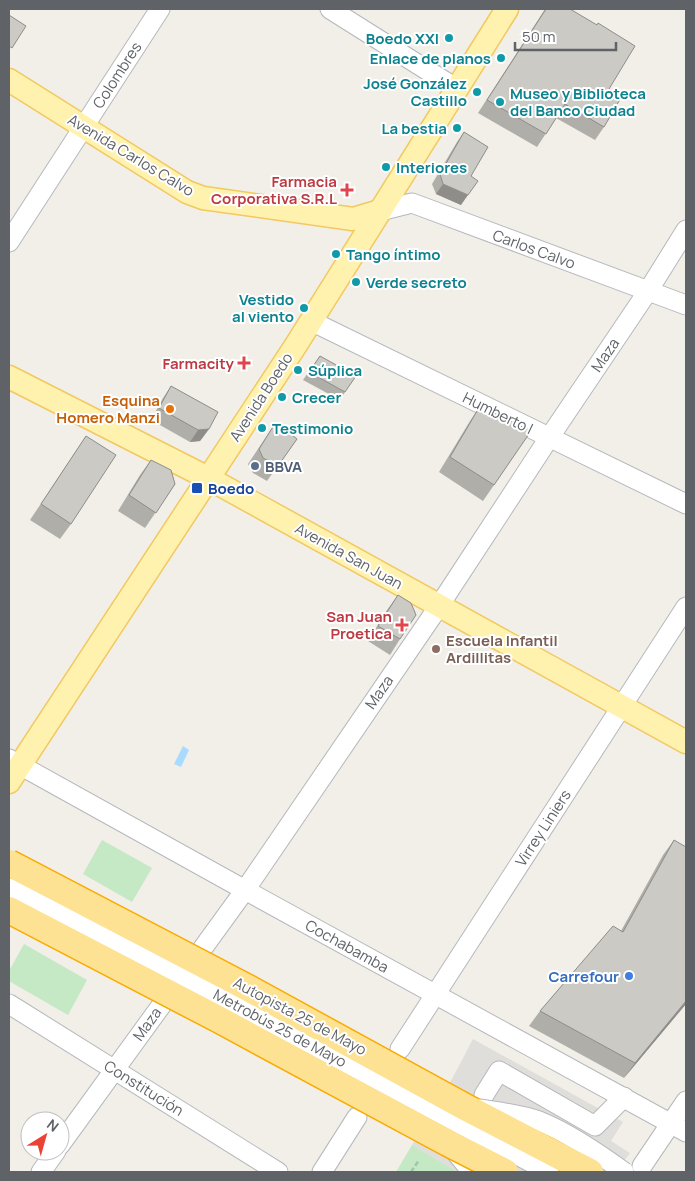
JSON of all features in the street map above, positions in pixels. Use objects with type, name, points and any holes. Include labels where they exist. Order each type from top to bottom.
[{"type":"highway","name":"Autopista 25 de Mayo","points":[[9,863],[248,988],[475,1101],[590,1172]]},
{"type":"highway","points":[[9,910],[505,1172]]},
{"type":"main road","name":"Avenida Boedo","points":[[13,769],[311,321],[507,9]]},
{"type":"main road","name":"Avenida Carlos Calvo","points":[[9,80],[188,192],[203,198],[353,219],[380,211]]},
{"type":"main road","name":"Avenida San Juan","points":[[9,377],[208,478],[686,742]]},
{"type":"street","name":"Colombres","points":[[9,242],[160,9]]},
{"type":"street","points":[[330,9],[457,89]]},
{"type":"street","name":"Carlos Calvo","points":[[380,211],[412,203],[686,306]]},
{"type":"street","name":"Maza","points":[[70,1131],[245,890],[439,606],[648,291],[686,230]]},
{"type":"street","name":"Humberto I","points":[[311,321],[686,504]]},
{"type":"street","name":"Virrey Liniers","points":[[400,1049],[686,607]]},
{"type":"street","name":"Cochabamba","points":[[13,769],[245,890],[679,1127]]},
{"type":"street","name":"Metrobús 25 de Mayo","points":[[9,888],[206,988],[549,1172]]},
{"type":"street","name":"Constitución","points":[[9,1004],[278,1172]]},
{"type":"street","points":[[624,1097],[595,1126],[499,1071],[475,1101],[538,1121],[560,1131],[624,1172]]},
{"type":"street","points":[[642,1166],[679,1127],[686,1102]]},
{"type":"street","points":[[322,1172],[357,1117]]},
{"type":"street","points":[[448,1143],[472,1172]]},
{"type":"street","points":[[41,1172],[49,1161]]},
{"type":"path","points":[[410,1172],[420,1160]]},
{"type":"shaded area","points":[[473,1039],[623,1122],[611,1141],[630,1153],[616,1172],[458,1172],[412,1145],[452,1079]]},
{"type":"green space","points":[[102,840],[152,868],[132,902],[83,874]]},
{"type":"green space","points":[[24,944],[87,980],[68,1015],[9,981],[9,971]]},
{"type":"green space","points":[[412,1145],[458,1172],[396,1172]]},
{"type":"water","points":[[183,746],[189,750],[181,767],[174,764]]},
{"type":"building","points":[[546,9],[570,9],[597,25],[598,23],[635,46],[609,89],[622,96],[604,127],[565,104],[546,134],[487,100]]},
{"type":"building","points":[[9,15],[26,26],[12,48],[9,46]]},
{"type":"building","points":[[464,132],[488,147],[471,176],[478,181],[468,195],[443,184],[440,174]]},
{"type":"building","points":[[320,356],[356,376],[345,392],[309,372]]},
{"type":"building","points":[[171,386],[218,412],[209,429],[198,430],[159,408]]},
{"type":"building","points":[[480,406],[531,431],[494,485],[450,457]]},
{"type":"building","points":[[276,422],[297,439],[278,466],[263,458],[259,449]]},
{"type":"building","points":[[86,436],[116,455],[71,524],[41,504]]},
{"type":"building","points":[[151,460],[171,470],[175,484],[156,513],[129,495]]},
{"type":"building","points":[[398,595],[411,603],[416,615],[400,639],[378,626]]},
{"type":"building","name":"Carrefour","points":[[674,840],[686,847],[686,1001],[635,1063],[540,1011],[613,926],[623,932]]},
{"type":"place","name":"Boedo XXI","points":[[449,38]]},
{"type":"place","name":"Enlace de planos","points":[[501,58]]},
{"type":"place","name":"José González Castillo","points":[[477,92]]},
{"type":"place","name":"Museo y Biblioteca del Banco Ciudad","points":[[500,102]]},
{"type":"place","name":"La bestia","points":[[457,128]]},
{"type":"place","name":"Interiores","points":[[386,167]]},
{"type":"place","name":"Farmacia Corporativa S.R.L","points":[[347,190]]},
{"type":"place","name":"Tango íntimo","points":[[336,254]]},
{"type":"place","name":"Verde secreto","points":[[356,282]]},
{"type":"place","name":"Vestido al viento","points":[[304,308]]},
{"type":"place","name":"Farmacity","points":[[244,363]]},
{"type":"place","name":"Súplica","points":[[298,370]]},
{"type":"place","name":"Crecer","points":[[282,397]]},
{"type":"place","name":"Esquina Homero Manzi","points":[[170,409]]},
{"type":"place","name":"Testimonio","points":[[262,428]]},
{"type":"place","name":"BBVA","points":[[255,466]]},
{"type":"place","name":"Boedo","points":[[197,488]]},
{"type":"place","name":"San Juan Proetica","points":[[402,625]]},
{"type":"place","name":"Escuela Infantil Ardillitas","points":[[436,649]]},
{"type":"place","name":"Carrefour","points":[[629,976]]}]
